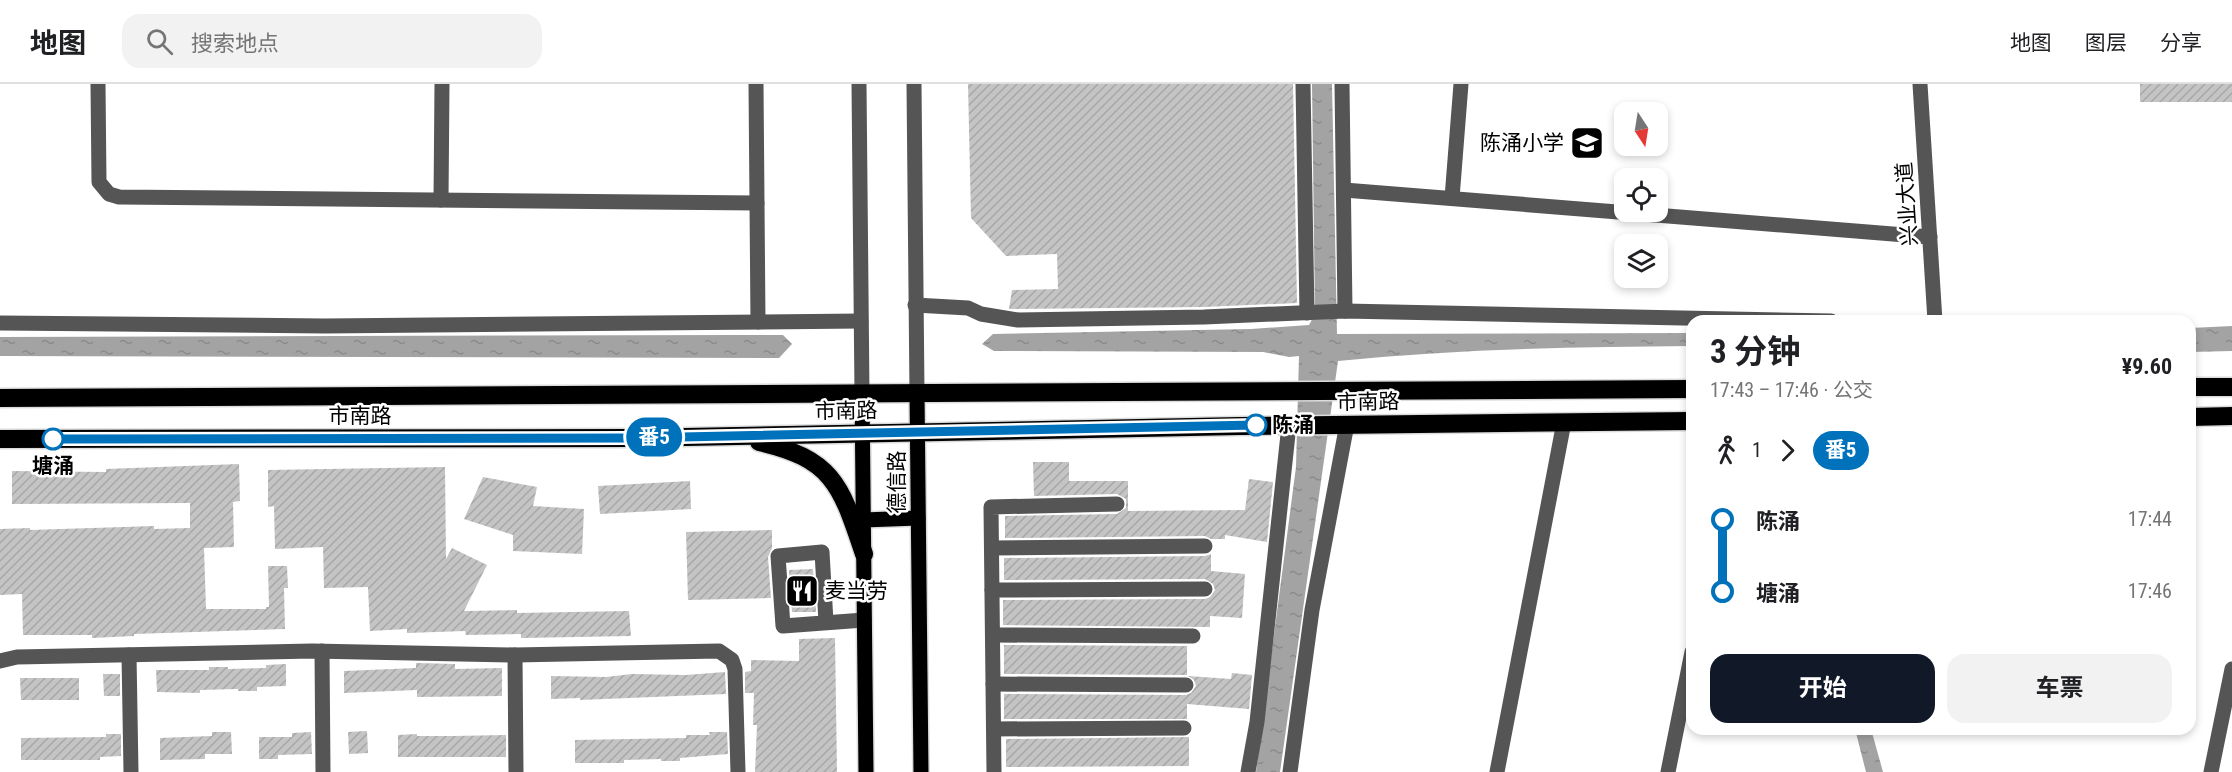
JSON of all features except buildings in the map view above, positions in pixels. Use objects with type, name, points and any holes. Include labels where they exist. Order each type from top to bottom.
[{"type":"highway","points":[[2196,387],[2232,387]]},
{"type":"highway","name":"市南路","points":[[0,398],[1686,389]]},
{"type":"highway","points":[[2196,417],[2232,416]]},
{"type":"highway","name":"市南路","points":[[0,439],[634,438],[1343,424],[1686,421]]},
{"type":"highway","points":[[731,435],[785,448],[819,466],[828,474],[847,502],[864,554]]},
{"type":"main road","name":"德信路","points":[[917,393],[921,772]]},
{"type":"main road","name":"德信路","points":[[862,394],[866,772]]},
{"type":"main road","points":[[863,520],[918,518]]},
{"type":"street","points":[[98,84],[99,182],[109,194],[119,197],[757,203]]},
{"type":"street","points":[[441,200],[442,84]]},
{"type":"street","points":[[756,84],[758,322]]},
{"type":"street","name":"德信路","points":[[859,84],[862,394]]},
{"type":"street","name":"德信路","points":[[914,84],[917,393]]},
{"type":"street","points":[[1303,84],[1310,313]]},
{"type":"street","points":[[1341,312],[1344,190],[1342,84]]},
{"type":"street","points":[[1452,198],[1461,84]]},
{"type":"street","name":"兴业大道","points":[[1920,84],[1935,315]]},
{"type":"street","points":[[1344,190],[1930,237]]},
{"type":"street","points":[[915,305],[968,308],[981,314],[1018,320],[1341,312],[1686,318]]},
{"type":"street","points":[[0,323],[325,326],[861,321]]},
{"type":"street","points":[[1497,772],[1564,422]]},
{"type":"street","points":[[1290,772],[1312,610],[1343,424]]},
{"type":"street","points":[[1248,772],[1257,722],[1291,425]]},
{"type":"street","points":[[994,772],[991,507],[1117,504]]},
{"type":"street","points":[[992,548],[1205,546]]},
{"type":"street","points":[[826,622],[822,552],[778,556],[783,626],[864,620]]},
{"type":"street","points":[[992,590],[1205,589]]},
{"type":"street","points":[[993,635],[1193,636]]},
{"type":"street","points":[[322,651],[323,772]]},
{"type":"street","points":[[0,661],[17,657],[322,651],[515,655],[719,651],[732,660],[735,669],[738,772]]},
{"type":"street","points":[[129,655],[131,772]]},
{"type":"street","points":[[515,655],[516,772]]},
{"type":"street","points":[[2211,772],[2232,669]]},
{"type":"street","points":[[1668,772],[1686,682]]},
{"type":"street","points":[[993,684],[1186,685]]},
{"type":"street","points":[[994,729],[1184,728]]},
{"type":"water","points":[[1312,84],[1332,84],[1337,334],[1686,333],[1686,346],[1471,351],[1338,361],[1280,772],[1256,772],[1296,467],[1299,356],[1289,357],[1263,352],[994,351],[982,344],[993,334],[1251,329],[1309,325],[1315,314]]},
{"type":"water","points":[[2232,326],[2232,351],[2196,352],[2196,328]]},
{"type":"water","points":[[783,335],[792,344],[779,358],[0,356],[0,337]]},
{"type":"water","points":[[1857,735],[1873,735],[1883,772],[1866,772]]},
{"type":"bus line","name":"番5","points":[[53,439],[634,438],[1256,425]]},
{"type":"place","name":"陈涌小学","points":[[1587,143]]},
{"type":"place","name":"陈涌","points":[[1256,425]]},
{"type":"place","name":"塘涌","points":[[53,439]]},
{"type":"place","name":"麦当劳","points":[[802,591]]}]
